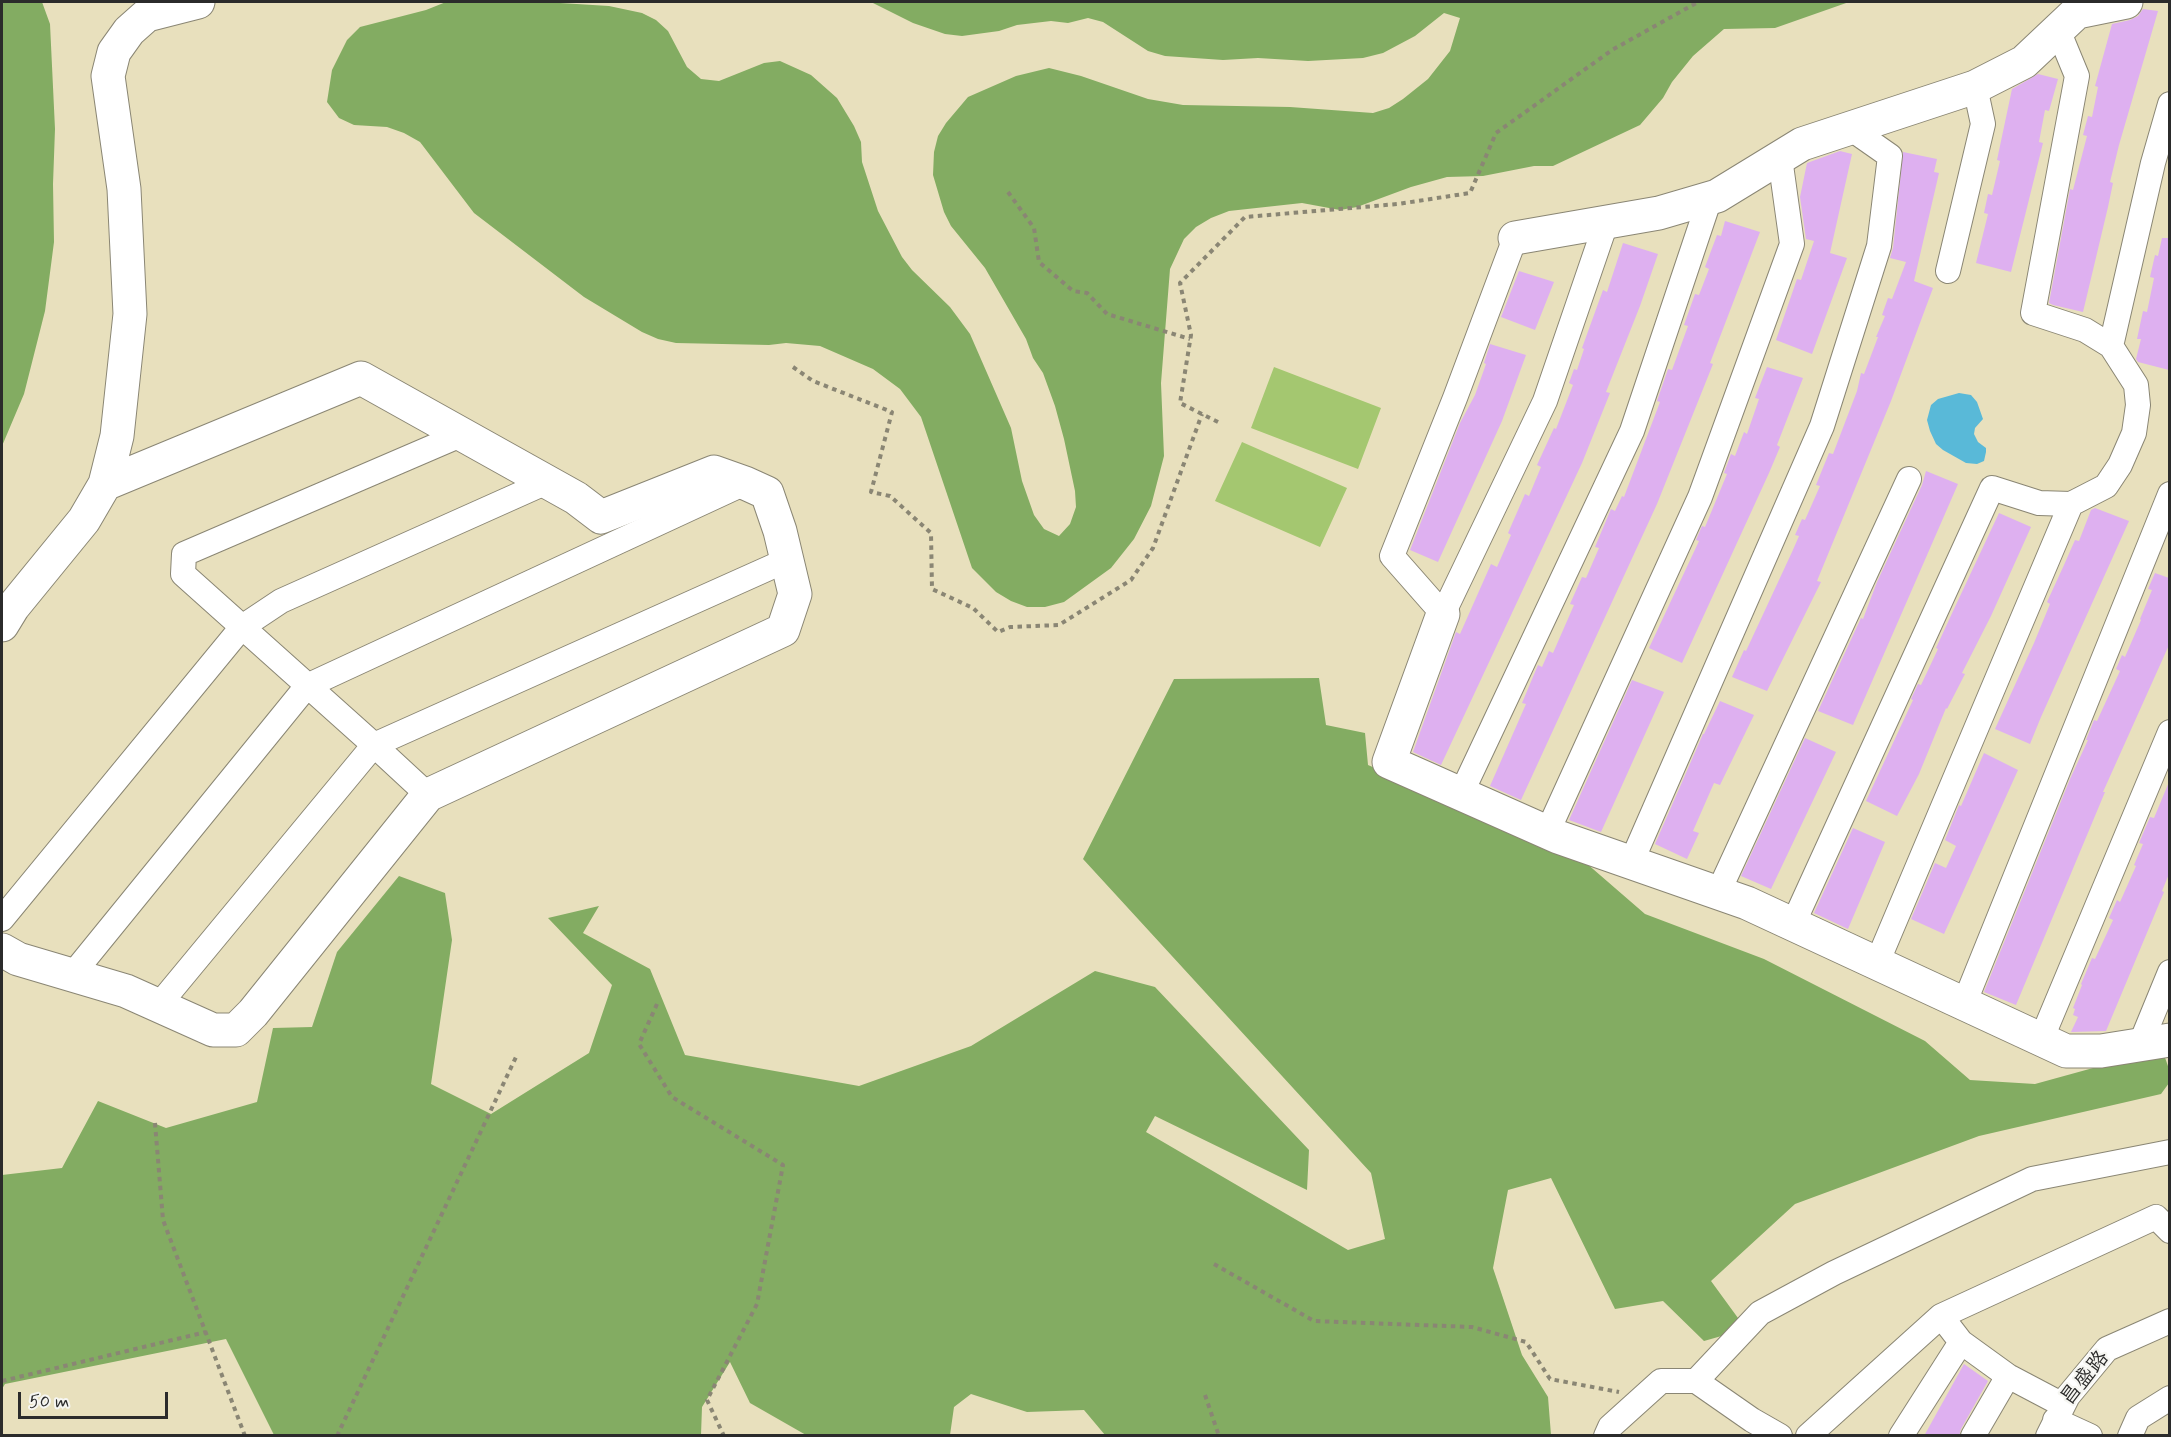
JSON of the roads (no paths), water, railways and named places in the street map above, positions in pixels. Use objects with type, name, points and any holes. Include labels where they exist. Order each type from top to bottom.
[{"type":"street","points":[[2,625],[13,607],[84,520],[105,484],[117,436],[130,314],[124,189],[108,76],[114,52],[129,31],[147,15],[198,2]]},
{"type":"street","points":[[1443,614],[1392,556],[1515,238],[1659,213],[1717,196],[1803,144],[1975,87],[2024,62],[2077,12],[2126,2]]},
{"type":"street","points":[[1793,924],[1992,488],[2039,503],[2071,504],[2106,486],[2120,465],[2134,433],[2138,405],[2136,385],[2111,346],[2085,330],[2033,313],[2077,76],[2058,30]]},
{"type":"street","points":[[1948,271],[1983,124],[1975,87]]},
{"type":"street","points":[[2111,346],[2153,163],[2169,104]]},
{"type":"street","points":[[1631,862],[1822,426],[1879,246],[1890,156],[1850,128]]},
{"type":"street","points":[[1547,832],[1700,497],[1792,244],[1780,158]]},
{"type":"street","points":[[1461,794],[1632,430],[1710,198]]},
{"type":"street","points":[[1606,223],[1545,401],[1443,614],[1389,762],[1547,832],[1747,903],[2066,1051],[2101,1051],[2155,1043],[2169,972]]},
{"type":"street","points":[[2,950],[18,959],[126,991],[213,1030],[236,1030],[253,1013],[429,795],[783,630],[795,594],[780,531],[766,493],[714,472],[601,517],[576,498],[361,378],[105,484]]},
{"type":"street","points":[[429,795],[183,574],[184,554],[463,434]]},
{"type":"street","points":[[1718,893],[1909,479]]},
{"type":"street","points":[[2,920],[242,627],[281,601],[547,482]]},
{"type":"street","points":[[72,975],[307,686],[745,483]]},
{"type":"street","points":[[1964,1004],[2169,494]]},
{"type":"street","points":[[1876,963],[2071,504]]},
{"type":"street","points":[[158,1006],[374,745],[787,560]]},
{"type":"street","points":[[2041,1040],[2169,732]]},
{"type":"street","points":[[1696,1381],[1760,1312],[1834,1273],[2032,1179],[2169,1152]]},
{"type":"street","points":[[1808,1436],[1941,1316],[2156,1217],[2169,1231]]},
{"type":"street","points":[[1941,1316],[1961,1342],[2008,1376],[2055,1420],[2090,1436]]},
{"type":"street","name":"昌盛路","points":[[2055,1420],[2068,1396],[2107,1349],[2169,1321]]},
{"type":"street","points":[[1901,1436],[1961,1342]]},
{"type":"street","points":[[1973,1436],[2008,1376]]},
{"type":"street","points":[[1606,1436],[1610,1426],[1661,1381],[1696,1381],[1747,1428],[1780,1436]]},
{"type":"street","points":[[2130,1436],[2138,1419],[2169,1398]]},
{"type":"water","points":[[1959,393],[1971,395],[1977,402],[1983,419],[1975,428],[1974,434],[1978,442],[1986,448],[1986,452],[1984,461],[1977,464],[1966,463],[1936,444],[1927,420],[1931,405],[1938,399]]}]
